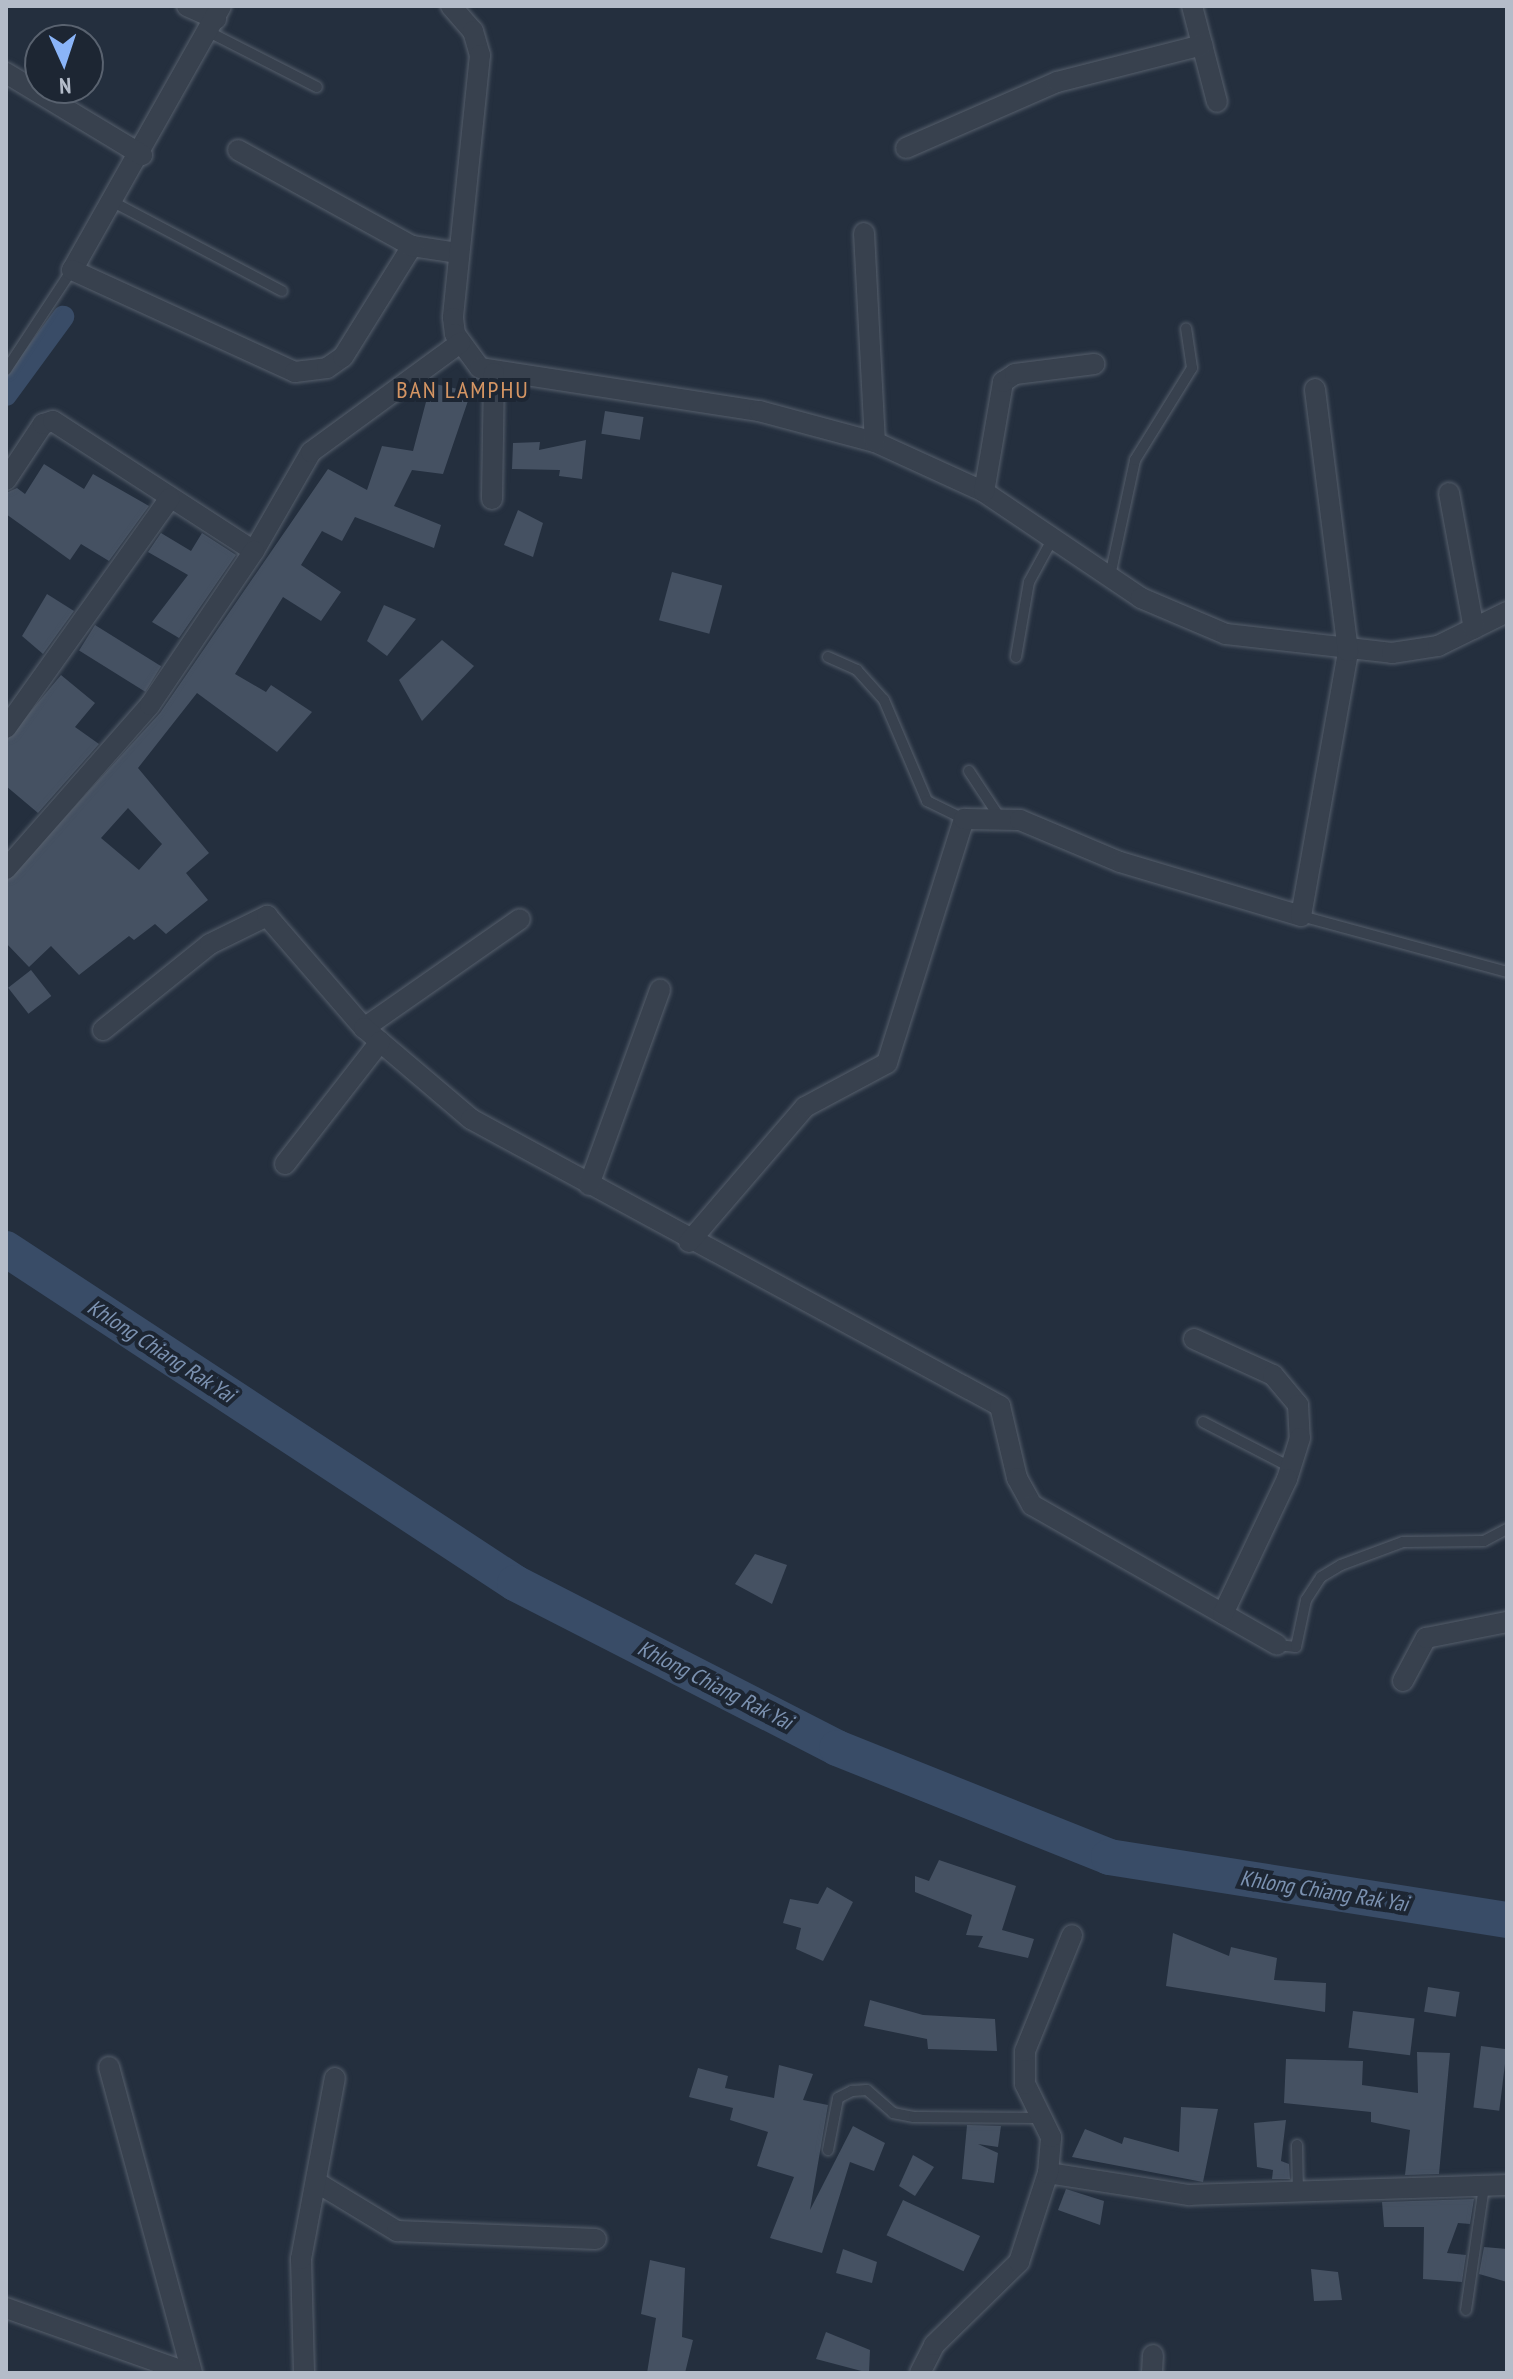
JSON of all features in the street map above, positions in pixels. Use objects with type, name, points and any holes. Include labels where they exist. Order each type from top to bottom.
[{"type":"street","points":[[187,6],[215,19],[142,155],[72,270],[295,372],[327,368],[343,357],[412,246]]},
{"type":"street","points":[[451,6],[473,31],[480,55],[453,318],[460,343],[494,373],[751,409],[875,442],[984,492],[1054,536],[1141,598],[1226,634],[1348,651],[1438,646],[1507,612]]},
{"type":"street","points":[[1192,6],[1217,102]]},
{"type":"street","points":[[906,148],[1057,82],[1202,45]]},
{"type":"street","points":[[6,73],[142,155]]},
{"type":"street","points":[[238,150],[412,246],[458,253]]},
{"type":"street","points":[[864,233],[875,442]]},
{"type":"street","points":[[6,869],[150,705],[254,551],[311,452],[460,343]]},
{"type":"street","points":[[984,492],[1003,382],[1015,374],[1094,364]]},
{"type":"street","points":[[492,499],[494,373]]},
{"type":"street","points":[[689,1242],[805,1107],[887,1063],[964,819],[1000,818],[1301,916],[1348,651],[1315,389]]},
{"type":"street","points":[[6,480],[43,424],[53,421],[254,551]]},
{"type":"street","points":[[1449,493],[1474,629]]},
{"type":"street","points":[[6,728],[170,498]]},
{"type":"street","points":[[103,1030],[260,914],[364,1028],[471,1119],[689,1242],[1000,1406],[1017,1478],[1032,1505],[1277,1645]]},
{"type":"street","points":[[364,1028],[520,919]]},
{"type":"street","points":[[589,1185],[660,990]]},
{"type":"street","points":[[285,1164],[380,1042]]},
{"type":"street","points":[[1194,1339],[1273,1375],[1298,1405],[1300,1438],[1290,1467],[1223,1614]]},
{"type":"street","points":[[1403,1681],[1426,1638],[1507,1622]]},
{"type":"street","points":[[920,2373],[934,2345],[1019,2262],[1048,2173],[1051,2137],[1025,2084],[1025,2051],[1072,1935]]},
{"type":"street","points":[[109,2067],[191,2373]]},
{"type":"street","points":[[304,2373],[301,2259],[335,2078]]},
{"type":"street","points":[[1048,2173],[1189,2195],[1298,2194],[1507,2185]]},
{"type":"street","points":[[316,2182],[397,2231],[596,2239]]},
{"type":"street","points":[[6,2308],[191,2373]]},
{"type":"lane","points":[[215,19],[317,87]]},
{"type":"lane","points":[[113,202],[282,291]]},
{"type":"lane","points":[[6,370],[72,270]]},
{"type":"lane","points":[[1110,576],[1135,460],[1192,368],[1186,328]]},
{"type":"lane","points":[[1016,657],[1029,582],[1054,536]]},
{"type":"lane","points":[[828,657],[857,670],[884,700],[927,801],[964,819]]},
{"type":"lane","points":[[969,771],[1000,818]]},
{"type":"lane","points":[[1301,916],[1507,972]]},
{"type":"lane","points":[[1203,1422],[1290,1467]]},
{"type":"lane","points":[[1277,1645],[1296,1647],[1306,1600],[1321,1577],[1341,1565],[1403,1542],[1484,1541],[1507,1529]]},
{"type":"lane","points":[[828,2150],[838,2098],[852,2091],[867,2090],[893,2113],[914,2117],[1041,2118]]},
{"type":"lane","points":[[1297,2145],[1298,2194]]},
{"type":"lane","points":[[1466,2310],[1484,2186]]},
{"type":"building","points":[[431,383],[471,392],[443,474],[412,470],[394,506],[441,525],[434,548],[355,517],[342,541],[322,531],[301,565],[341,592],[321,621],[283,597],[235,674],[266,692],[271,685],[312,712],[277,752],[197,693],[138,768],[209,853],[186,873],[208,900],[166,934],[155,924],[134,940],[129,936],[79,975],[51,946],[29,967],[6,943],[6,882],[160,713],[328,469],[367,490],[382,446],[413,451]],"holes":[[[128,808],[162,844],[139,870],[101,838]]]},
{"type":"building","points":[[605,411],[644,417],[640,440],[601,434]]},
{"type":"building","points":[[586,440],[582,479],[559,476],[560,470],[512,469],[513,443],[540,442],[539,450]]},
{"type":"building","points":[[44,464],[84,489],[93,474],[149,506],[109,561],[81,544],[70,560],[6,514],[6,493],[17,488],[25,494]]},
{"type":"building","points":[[518,510],[543,523],[533,557],[504,545]]},
{"type":"building","points":[[161,533],[191,551],[202,533],[236,555],[179,638],[152,622],[188,575],[148,552]]},
{"type":"building","points":[[672,572],[722,585],[709,634],[659,620]]},
{"type":"building","points":[[47,594],[74,611],[43,654],[22,636]]},
{"type":"building","points":[[384,605],[416,619],[387,656],[367,641]]},
{"type":"building","points":[[95,625],[161,666],[145,692],[79,650]]},
{"type":"building","points":[[442,640],[474,666],[422,721],[399,680]]},
{"type":"building","points":[[61,675],[95,703],[75,727],[99,744],[38,813],[6,786],[6,741]]},
{"type":"building","points":[[31,970],[51,996],[28,1014],[8,988]]},
{"type":"building","points":[[755,1554],[787,1565],[772,1604],[735,1584]]},
{"type":"building","points":[[939,1860],[1016,1886],[1002,1930],[1034,1939],[1028,1958],[978,1947],[983,1936],[966,1935],[972,1915],[915,1892],[915,1876],[929,1881]]},
{"type":"building","points":[[827,1887],[853,1902],[823,1961],[796,1949],[801,1928],[783,1923],[790,1899],[818,1904]]},
{"type":"building","points":[[1173,1933],[1229,1956],[1231,1947],[1277,1958],[1274,1980],[1326,1983],[1325,2012],[1166,1986]]},
{"type":"building","points":[[1428,1987],[1460,1992],[1456,2017],[1424,2012]]},
{"type":"building","points":[[870,2000],[923,2015],[995,2019],[997,2051],[928,2049],[927,2039],[864,2026]]},
{"type":"building","points":[[1353,2011],[1415,2019],[1410,2055],[1348,2048]]},
{"type":"building","points":[[1481,2046],[1507,2049],[1499,2111],[1473,2108]]},
{"type":"building","points":[[1417,2052],[1450,2053],[1439,2174],[1405,2175],[1410,2130],[1371,2122],[1371,2112],[1284,2103],[1286,2059],[1363,2061],[1362,2085],[1418,2093]]},
{"type":"building","points":[[779,2065],[813,2074],[803,2100],[828,2105],[810,2210],[853,2126],[885,2143],[874,2171],[850,2162],[822,2253],[770,2238],[794,2177],[757,2166],[768,2132],[730,2120],[733,2108],[689,2097],[698,2068],[728,2076],[725,2088],[774,2098]]},
{"type":"building","points":[[1181,2107],[1218,2109],[1203,2182],[1072,2157],[1085,2129],[1122,2144],[1124,2137],[1179,2152]]},
{"type":"building","points":[[1286,2120],[1281,2161],[1289,2164],[1290,2179],[1272,2179],[1273,2170],[1257,2167],[1254,2123]]},
{"type":"building","points":[[967,2125],[1001,2126],[998,2147],[978,2144],[998,2153],[994,2183],[962,2179]]},
{"type":"building","points":[[913,2155],[934,2167],[915,2196],[899,2186]]},
{"type":"building","points":[[1066,2189],[1104,2201],[1100,2225],[1058,2210]]},
{"type":"building","points":[[1474,2199],[1470,2224],[1458,2223],[1447,2253],[1466,2255],[1462,2282],[1423,2279],[1424,2227],[1384,2227],[1382,2202]]},
{"type":"building","points":[[903,2200],[980,2236],[964,2271],[887,2235]]},
{"type":"building","points":[[1484,2247],[1507,2249],[1507,2282],[1479,2274]]},
{"type":"building","points":[[843,2249],[877,2262],[872,2283],[836,2273]]},
{"type":"building","points":[[650,2260],[685,2268],[682,2337],[693,2340],[685,2373],[647,2373],[656,2318],[641,2314]]},
{"type":"building","points":[[1311,2269],[1338,2272],[1342,2300],[1314,2301]]},
{"type":"building","points":[[826,2332],[870,2350],[869,2373],[816,2359]]},
{"type":"waterway","points":[[6,395],[63,317]]},
{"type":"waterway","name":"Khlong Chiang Rak Yai","points":[[6,1249],[515,1583],[837,1748],[1109,1857],[1507,1920]]},
{"type":"district","name":"BAN LAMPHU","points":[[463,390]]}]
